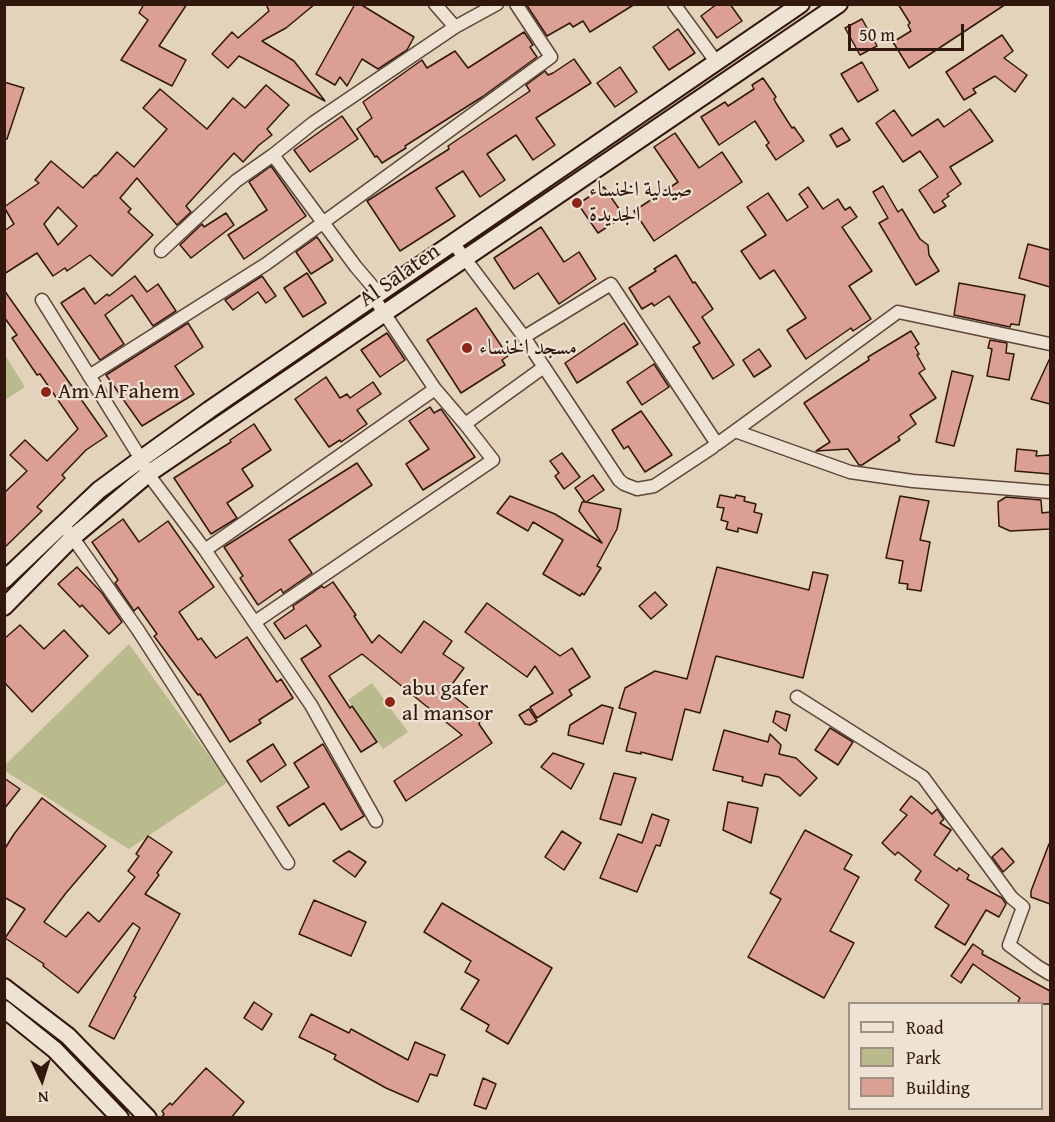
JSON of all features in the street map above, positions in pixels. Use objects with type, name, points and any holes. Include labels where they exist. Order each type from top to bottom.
[{"type":"main road","name":"Al Salaten","points":[[4,607],[145,466],[377,296],[801,4]]},
{"type":"main road","name":"Al Salaten","points":[[4,580],[99,490],[145,466],[385,315],[413,293],[839,4]]},
{"type":"main road","points":[[4,987],[68,1036],[148,1118]]},
{"type":"main road","points":[[4,1009],[55,1050],[120,1118]]},
{"type":"street","points":[[435,4],[455,27]]},
{"type":"street","points":[[161,251],[236,181],[313,123],[455,27],[496,4]]},
{"type":"street","points":[[89,376],[266,264],[551,57],[516,4]]},
{"type":"street","points":[[674,4],[717,63]]},
{"type":"street","points":[[255,622],[493,460],[435,389],[385,315],[377,296],[273,155]]},
{"type":"street","points":[[454,244],[524,337],[619,480],[631,487],[643,489],[654,486],[713,447]]},
{"type":"street","points":[[524,337],[611,284],[717,444],[898,312],[1050,344]]},
{"type":"street","points":[[42,300],[145,466],[255,622],[310,705],[376,821]]},
{"type":"street","points":[[465,424],[544,368]]},
{"type":"street","points":[[205,550],[435,389]]},
{"type":"street","points":[[735,432],[850,472],[913,481],[1050,492]]},
{"type":"street","points":[[63,522],[138,630],[288,863]]},
{"type":"street","points":[[797,697],[922,777],[999,880],[1023,908],[1009,945],[1050,974]]},
{"type":"green space","points":[[4,356],[25,387],[5,400]]},
{"type":"green space","points":[[129,644],[228,782],[129,849],[5,771],[4,766]]},
{"type":"green space","points":[[372,683],[408,732],[383,749],[348,700]]},
{"type":"building","points":[[144,4],[187,4],[159,46],[186,60],[172,86],[121,60],[148,20],[139,13]]},
{"type":"building","points":[[266,4],[315,4],[286,28],[262,41],[294,61],[325,101],[239,56],[228,68],[212,54],[232,32],[238,38],[269,11]]},
{"type":"building","points":[[355,4],[360,4],[414,37],[407,50],[378,69],[362,59],[347,86],[340,77],[335,85],[316,74]]},
{"type":"building","points":[[526,4],[635,4],[590,32],[583,21],[573,27],[570,23],[547,36]]},
{"type":"building","points":[[717,4],[730,4],[742,21],[717,38],[701,16]]},
{"type":"building","points":[[898,4],[1006,4],[909,68],[893,42],[911,31],[908,25],[910,23]]},
{"type":"building","points":[[862,19],[877,46],[860,55],[845,28]]},
{"type":"building","points":[[678,29],[695,53],[669,70],[653,47]]},
{"type":"building","points":[[524,32],[533,45],[530,47],[537,57],[482,97],[382,163],[377,156],[375,157],[357,129],[372,118],[363,102],[422,60],[427,68],[455,51],[468,68]]},
{"type":"building","points":[[1002,35],[1013,51],[1004,58],[1027,75],[1015,92],[995,76],[973,89],[976,93],[964,100],[946,72]]},
{"type":"building","points":[[574,59],[591,83],[536,118],[555,145],[533,160],[516,135],[487,154],[505,180],[480,197],[463,171],[436,188],[455,216],[400,251],[367,201],[449,149],[448,146],[530,91],[526,85],[545,71],[548,75],[553,73]]},
{"type":"building","points":[[862,62],[878,90],[858,102],[841,74]]},
{"type":"building","points":[[620,67],[637,92],[615,107],[597,83]]},
{"type":"building","points":[[763,78],[792,128],[794,127],[804,141],[776,160],[766,145],[769,143],[755,121],[719,145],[701,117],[725,102],[728,106],[754,89],[752,85]]},
{"type":"building","points":[[4,82],[24,88],[7,139],[4,138]]},
{"type":"building","points":[[266,85],[289,105],[267,129],[272,135],[243,162],[234,153],[186,206],[191,212],[177,225],[137,178],[120,198],[131,209],[128,212],[153,235],[112,276],[90,255],[67,271],[65,268],[53,276],[37,253],[4,274],[4,231],[14,224],[4,207],[39,183],[35,180],[51,161],[83,188],[117,152],[134,167],[167,129],[143,108],[160,89],[207,129],[233,98],[245,108]],"holes":[[[58,207],[77,226],[58,245],[44,224]]]},
{"type":"building","points":[[970,109],[993,141],[950,167],[961,184],[947,194],[949,196],[942,201],[946,206],[934,213],[919,190],[938,177],[920,151],[903,162],[876,123],[894,110],[912,136],[938,119],[944,127]]},
{"type":"building","points":[[342,116],[358,139],[310,172],[294,150]]},
{"type":"building","points":[[842,128],[850,140],[837,147],[830,135]]},
{"type":"building","points":[[675,133],[699,168],[722,152],[742,182],[654,241],[634,211],[678,182],[654,147]]},
{"type":"building","points":[[271,166],[306,216],[244,259],[228,235],[267,210],[249,182]]},
{"type":"building","points":[[883,186],[898,212],[902,209],[920,239],[928,245],[929,255],[939,271],[916,285],[879,223],[888,218],[873,192]]},
{"type":"building","points":[[604,187],[624,216],[598,233],[578,204]]},
{"type":"building","points":[[808,187],[823,209],[838,199],[845,210],[850,207],[857,217],[842,227],[872,271],[849,286],[871,319],[853,331],[851,328],[806,359],[787,330],[806,318],[774,270],[760,279],[741,251],[766,235],[747,207],[768,193],[787,221],[808,207],[799,194]]},
{"type":"building","points":[[226,213],[234,225],[191,258],[180,245],[202,224],[204,227]]},
{"type":"building","points":[[541,227],[564,262],[579,252],[596,279],[559,304],[538,273],[514,289],[494,258]]},
{"type":"building","points":[[317,237],[333,260],[311,274],[296,252]]},
{"type":"building","points":[[1028,244],[1050,250],[1050,287],[1019,278]]},
{"type":"building","points":[[676,255],[693,283],[695,282],[713,309],[702,317],[734,365],[713,379],[693,347],[700,343],[669,296],[654,306],[652,303],[642,309],[629,288]]},
{"type":"building","points":[[307,273],[326,303],[303,317],[284,288]]},
{"type":"building","points":[[135,276],[147,292],[158,284],[176,311],[153,326],[132,295],[105,315],[124,344],[100,360],[61,303],[84,288],[95,304]]},
{"type":"building","points":[[262,276],[276,296],[266,303],[258,292],[233,310],[225,300]]},
{"type":"building","points":[[959,283],[1025,295],[1019,325],[1011,324],[1010,327],[954,315]]},
{"type":"building","points":[[4,290],[107,436],[86,450],[62,475],[65,478],[37,507],[42,511],[4,548],[4,493],[27,471],[10,455],[25,440],[47,461],[78,429],[12,338],[17,335],[4,317]]},
{"type":"building","name":"مسجد الخنساء","points":[[476,308],[508,356],[502,360],[505,365],[461,393],[427,340]]},
{"type":"building","points":[[188,323],[203,347],[175,366],[194,394],[142,426],[106,375]]},
{"type":"building","points":[[624,323],[638,344],[577,383],[565,363]]},
{"type":"building","points":[[911,331],[919,344],[915,347],[925,369],[919,373],[936,398],[910,415],[916,424],[898,437],[900,440],[862,465],[859,465],[848,449],[816,451],[830,442],[804,403],[869,360],[868,357]]},
{"type":"building","points":[[387,333],[405,360],[380,377],[361,350]]},
{"type":"building","points":[[990,340],[1007,343],[1006,353],[1014,354],[1009,380],[987,376],[992,349],[988,348]]},
{"type":"building","points":[[759,349],[771,366],[754,377],[743,360]]},
{"type":"building","points":[[1050,358],[1050,404],[1031,399]]},
{"type":"building","points":[[654,364],[669,387],[642,405],[627,382]]},
{"type":"building","points":[[952,371],[973,376],[954,446],[936,442]]},
{"type":"building","points":[[326,377],[340,398],[347,394],[350,398],[373,382],[381,394],[357,410],[367,424],[341,442],[340,440],[329,447],[295,399]]},
{"type":"building","points":[[430,407],[434,413],[441,409],[475,457],[423,490],[406,464],[429,449],[409,421]]},
{"type":"building","points":[[641,411],[672,455],[645,472],[628,446],[624,449],[612,430]]},
{"type":"building","points":[[254,424],[271,450],[242,469],[253,486],[227,503],[237,518],[211,534],[174,478],[231,442],[230,440]]},
{"type":"building","points":[[1017,449],[1037,451],[1036,456],[1050,455],[1050,474],[1015,471]]},
{"type":"building","points":[[562,453],[580,477],[564,489],[555,476],[559,473],[550,461]]},
{"type":"building","points":[[357,463],[372,485],[289,540],[312,573],[283,593],[281,589],[258,605],[240,578],[243,576],[224,547]]},
{"type":"building","points":[[593,475],[604,490],[586,502],[621,509],[617,529],[597,566],[601,568],[584,595],[582,593],[580,596],[543,574],[563,540],[533,522],[528,531],[497,513],[510,496],[555,514],[602,543],[579,511],[582,502],[585,502],[575,488]]},
{"type":"building","points":[[720,495],[745,497],[744,501],[756,504],[754,512],[762,514],[757,533],[738,528],[738,532],[726,529],[728,522],[721,520],[724,508],[717,507]]},
{"type":"building","points":[[900,496],[929,501],[920,540],[930,542],[921,591],[907,589],[908,584],[899,583],[903,561],[886,558]]},
{"type":"building","points":[[1006,497],[1041,500],[1042,513],[1050,512],[1050,529],[1010,531],[999,526],[998,502]]},
{"type":"building","points":[[123,519],[139,542],[168,521],[214,587],[179,612],[198,640],[201,638],[216,658],[247,637],[277,682],[281,679],[293,698],[259,720],[261,723],[230,742],[200,694],[198,695],[154,636],[157,634],[138,607],[134,611],[115,583],[118,580],[92,542]]},
{"type":"building","points":[[77,567],[102,593],[122,622],[109,634],[82,605],[80,607],[58,584]]},
{"type":"building","points":[[717,567],[809,590],[813,572],[828,575],[803,678],[716,656],[700,713],[685,709],[672,760],[641,752],[641,754],[626,751],[636,713],[619,708],[625,688],[655,671],[687,679]]},
{"type":"building","points":[[333,582],[372,643],[379,635],[401,653],[424,621],[452,641],[443,654],[464,668],[447,691],[481,718],[479,724],[492,743],[406,801],[394,781],[462,735],[362,654],[329,676],[350,708],[352,706],[377,742],[361,752],[301,659],[321,646],[306,625],[285,639],[274,623],[294,609],[293,606],[322,586],[324,588]]},
{"type":"building","points":[[655,592],[667,605],[651,619],[639,606]]},
{"type":"building","points":[[487,603],[560,656],[572,648],[590,677],[569,690],[572,695],[537,718],[530,707],[553,693],[535,666],[527,677],[465,632]]},
{"type":"building","points":[[20,625],[44,649],[64,630],[88,656],[32,712],[4,682],[4,639]]},
{"type":"building","points":[[602,705],[613,708],[603,744],[568,735],[570,725]]},
{"type":"building","points":[[529,709],[537,721],[530,725],[525,724],[519,715]]},
{"type":"building","points":[[776,711],[790,715],[786,731],[773,722]]},
{"type":"building","points":[[830,728],[853,742],[838,765],[815,750]]},
{"type":"building","points":[[724,730],[768,742],[770,734],[781,745],[779,754],[796,758],[817,778],[800,796],[779,777],[765,774],[762,786],[742,781],[743,777],[713,770]]},
{"type":"building","points":[[273,744],[286,765],[261,782],[247,761]]},
{"type":"building","points":[[323,744],[364,816],[341,830],[324,803],[289,826],[277,807],[309,787],[294,763]]},
{"type":"building","points":[[553,753],[584,764],[571,789],[541,767]]},
{"type":"building","points":[[614,773],[636,778],[621,825],[600,819]]},
{"type":"building","points":[[4,778],[20,789],[4,809]]},
{"type":"building","points":[[911,796],[932,814],[937,809],[944,819],[940,823],[951,830],[934,855],[957,871],[959,868],[969,875],[967,879],[1002,898],[1006,904],[999,917],[986,910],[965,945],[935,927],[949,905],[915,880],[921,871],[898,852],[895,855],[882,843],[907,815],[900,810]]},
{"type":"building","points":[[42,798],[106,846],[44,922],[66,937],[88,912],[99,922],[135,877],[128,871],[139,856],[136,854],[148,836],[172,852],[145,894],[180,914],[134,996],[136,997],[114,1039],[89,1026],[140,928],[133,923],[78,993],[43,966],[44,964],[5,938],[25,909],[4,897],[4,850]]},
{"type":"building","points":[[728,802],[758,808],[751,843],[723,830]]},
{"type":"building","points":[[652,814],[669,820],[660,846],[656,845],[637,892],[600,878],[618,834],[642,843]]},
{"type":"building","points":[[805,830],[852,855],[844,869],[859,877],[830,931],[854,943],[824,998],[748,957],[781,899],[770,893]]},
{"type":"building","points":[[562,831],[581,843],[564,870],[545,857]]},
{"type":"building","points":[[1049,844],[1050,904],[1031,897],[1031,891]]},
{"type":"building","points":[[1002,848],[1014,862],[1003,872],[992,857]]},
{"type":"building","points":[[349,851],[366,862],[355,877],[333,861]]},
{"type":"building","points":[[314,900],[366,922],[351,956],[299,934]]},
{"type":"building","points":[[442,903],[552,968],[508,1044],[486,1031],[489,1025],[461,1009],[479,980],[465,972],[471,961],[424,932]]},
{"type":"building","points":[[973,944],[983,951],[982,954],[1050,991],[1050,1004],[1018,1002],[1020,998],[973,964],[961,983],[951,976]]},
{"type":"building","points":[[254,1002],[272,1014],[262,1030],[244,1018]]},
{"type":"building","points":[[311,1014],[349,1033],[351,1029],[408,1060],[415,1042],[445,1055],[437,1076],[430,1074],[418,1102],[386,1088],[334,1059],[336,1055],[299,1037]]},
{"type":"building","points":[[206,1068],[244,1102],[231,1118],[161,1118],[164,1114],[162,1111],[170,1103],[172,1105]]},
{"type":"building","points":[[483,1078],[496,1084],[486,1109],[474,1105]]},
{"type":"place","name":"صيدلية الخنساء الجديدة","points":[[577,203]]},
{"type":"place","name":"مسجد الخنساء","points":[[467,348]]},
{"type":"place","name":"Am Al Fahem","points":[[46,392]]},
{"type":"place","name":"abu gafer al mansor","points":[[390,702]]}]
